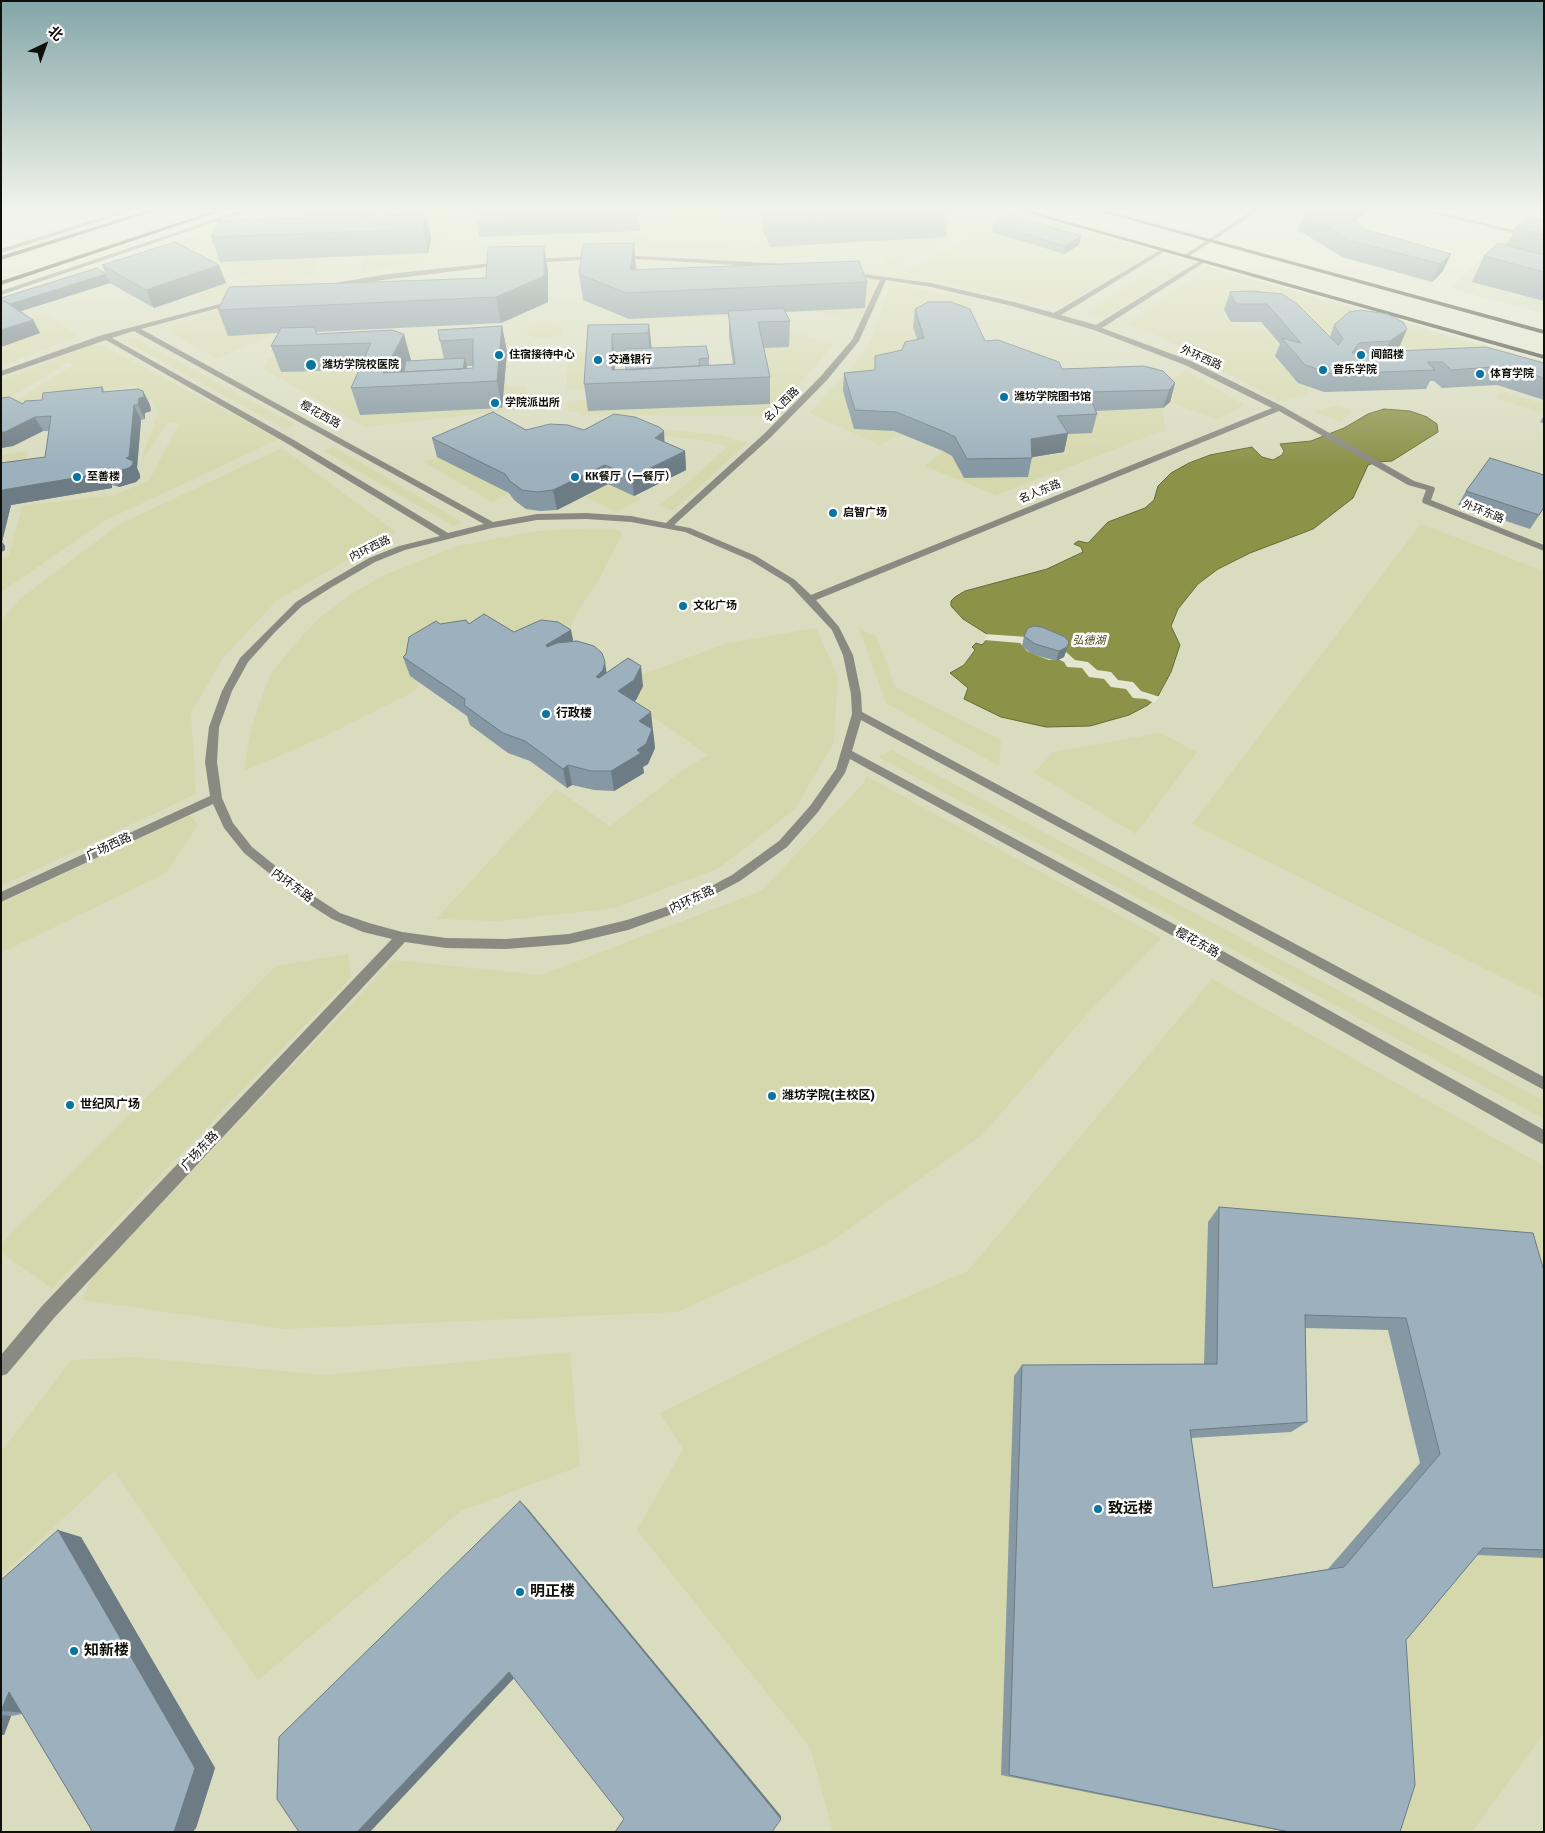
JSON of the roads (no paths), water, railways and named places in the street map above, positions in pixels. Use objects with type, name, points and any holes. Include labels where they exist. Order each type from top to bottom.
[{"type":"main road","points":[[1323,295],[1544,357]]},
{"type":"main road","points":[[1407,295],[1544,332]]},
{"type":"street","name":"名人西路","points":[[668,526],[768,435],[824,378],[855,341],[876,295]]},
{"type":"street","name":"外环西路","points":[[969,295],[1056,315],[1097,328],[1188,363],[1280,408],[1411,483],[1430,489]]},
{"type":"street","points":[[1056,315],[1090,295]]},
{"type":"street","points":[[1097,328],[1150,295]]},
{"type":"street","points":[[1,374],[105,337],[246,300]]},
{"type":"street","name":"樱花西路","points":[[135,328],[492,524]]},
{"type":"street","points":[[105,337],[291,442],[445,536]]},
{"type":"street","name":"名人东路","points":[[811,599],[1101,479],[1280,408]]},
{"type":"street","name":"外环东路","points":[[1430,489],[1426,501],[1544,548]]},
{"type":"street","name":"内环西路","points":[[262,863],[248,850],[228,824],[216,798],[211,762],[214,727],[227,691],[244,660],[300,604],[329,585],[372,560],[402,548],[492,524],[537,517],[586,516],[631,519],[687,530],[754,558]]},
{"type":"street","name":"内环东路","points":[[262,863],[305,896],[336,916],[367,928],[402,937],[446,943],[506,944],[569,939],[628,925],[685,905],[736,878],[783,844],[814,809],[841,770],[857,714],[856,694],[848,655],[836,629],[811,599],[792,582],[754,558]]},
{"type":"street","points":[[857,714],[1544,1084]]},
{"type":"street","name":"樱花东路","points":[[847,753],[1190,939],[1544,1138]]},
{"type":"street","name":"广场西路","points":[[1,897],[216,798]]},
{"type":"street","name":"广场东路","points":[[1,1368],[48,1312],[402,937]]},
{"type":"water","name":"弘德湖","points":[[1384,409],[1410,411],[1427,417],[1437,424],[1438,432],[1392,461],[1368,465],[1353,498],[1313,529],[1250,553],[1218,569],[1198,584],[1178,609],[1171,626],[1180,645],[1171,672],[1158,696],[1148,705],[1129,715],[1090,726],[1046,727],[1001,717],[964,699],[968,688],[950,673],[964,665],[975,650],[972,647],[976,643],[982,645],[990,636],[963,619],[951,606],[951,601],[955,597],[965,591],[1047,569],[1083,552],[1081,547],[1074,544],[1078,541],[1088,543],[1108,522],[1145,508],[1154,500],[1158,486],[1171,473],[1189,463],[1210,455],[1252,447],[1262,457],[1273,460],[1282,455],[1284,451],[1280,444],[1311,441],[1344,428],[1368,414]]},
{"type":"place","name":"住宿接待中心","points":[[499,355]]},
{"type":"place","name":"闻韶楼","points":[[1361,355]]},
{"type":"place","name":"交通银行","points":[[598,360]]},
{"type":"place","name":"潍坊学院校医院","points":[[311,365]]},
{"type":"place","name":"音乐学院","points":[[1323,370]]},
{"type":"place","name":"体育学院","points":[[1480,374]]},
{"type":"place","name":"潍坊学院图书馆","points":[[1004,397]]},
{"type":"place","name":"学院派出所","points":[[495,403]]},
{"type":"place","name":"至善楼","points":[[77,477]]},
{"type":"place","name":"KK餐厅（一餐厅）","points":[[575,477]]},
{"type":"place","name":"启智广场","points":[[833,513]]},
{"type":"place","name":"文化广场","points":[[683,606]]},
{"type":"place","name":"行政楼","points":[[546,714]]},
{"type":"place","name":"潍坊学院(主校区)","points":[[772,1096]]},
{"type":"place","name":"世纪风广场","points":[[70,1105]]},
{"type":"place","name":"致远楼","points":[[1098,1509]]},
{"type":"place","name":"明正楼","points":[[520,1592]]},
{"type":"place","name":"知新楼","points":[[74,1651]]}]
